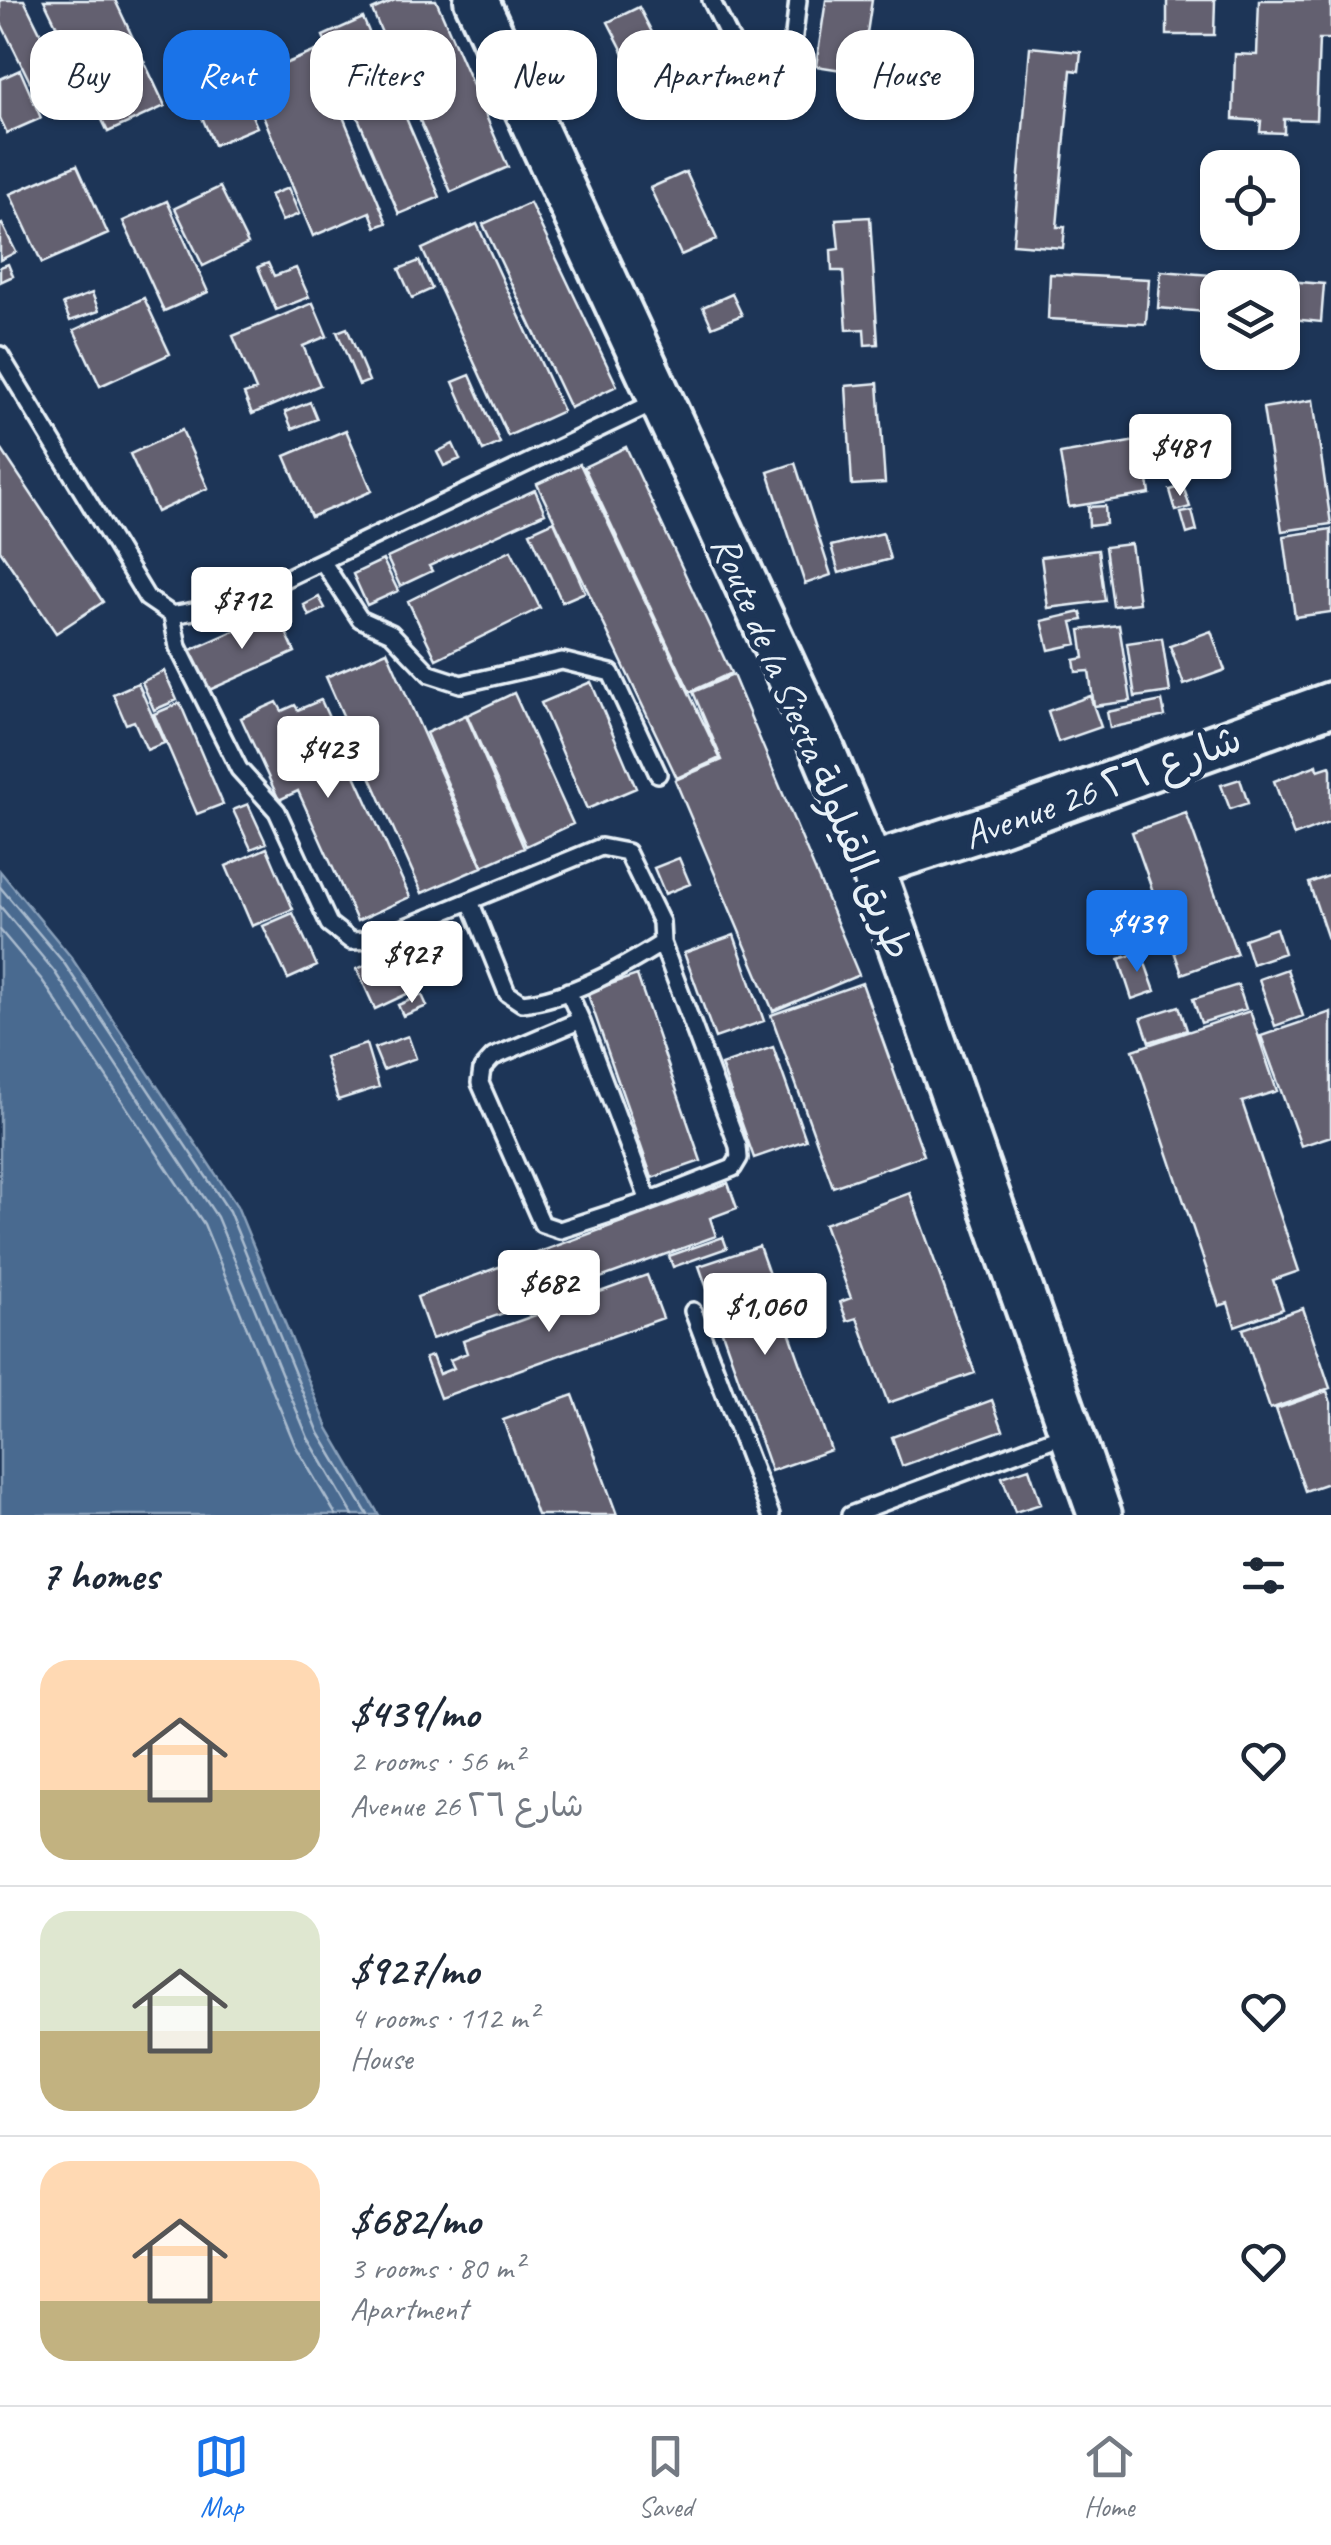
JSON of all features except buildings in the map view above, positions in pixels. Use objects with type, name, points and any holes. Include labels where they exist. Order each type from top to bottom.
[{"type":"main road","name":"Route de la Siesta طريق القيلولة","points":[[476,0],[822,748],[871,865],[1100,1515]]},
{"type":"main road","name":"Avenue 26 شارع ٢٦","points":[[871,865],[998,824],[1331,704]]},
{"type":"lane","points":[[711,0],[742,62],[762,72],[782,64],[794,35],[798,0]]},
{"type":"lane","points":[[0,354],[147,598],[172,615],[232,604],[660,400]]},
{"type":"lane","points":[[322,562],[360,620],[391,633],[430,674],[462,684],[562,661],[611,673],[658,774]]},
{"type":"lane","points":[[172,615],[178,647],[239,768],[278,811],[329,924],[351,941],[374,940],[601,847],[627,852],[661,922],[662,942],[738,1146],[733,1168],[560,1230],[542,1224],[480,1083],[482,1069],[493,1057],[581,1020]]},
{"type":"lane","points":[[470,900],[507,993],[522,1003],[542,1001],[568,991],[662,942]]},
{"type":"lane","points":[[568,991],[649,1201]]},
{"type":"lane","points":[[693,1311],[771,1515]]},
{"type":"lane","points":[[850,1515],[1071,1432]]},
{"type":"water","points":[[0,871],[71,957],[237,1206],[328,1428],[379,1515],[0,1515]]}]
